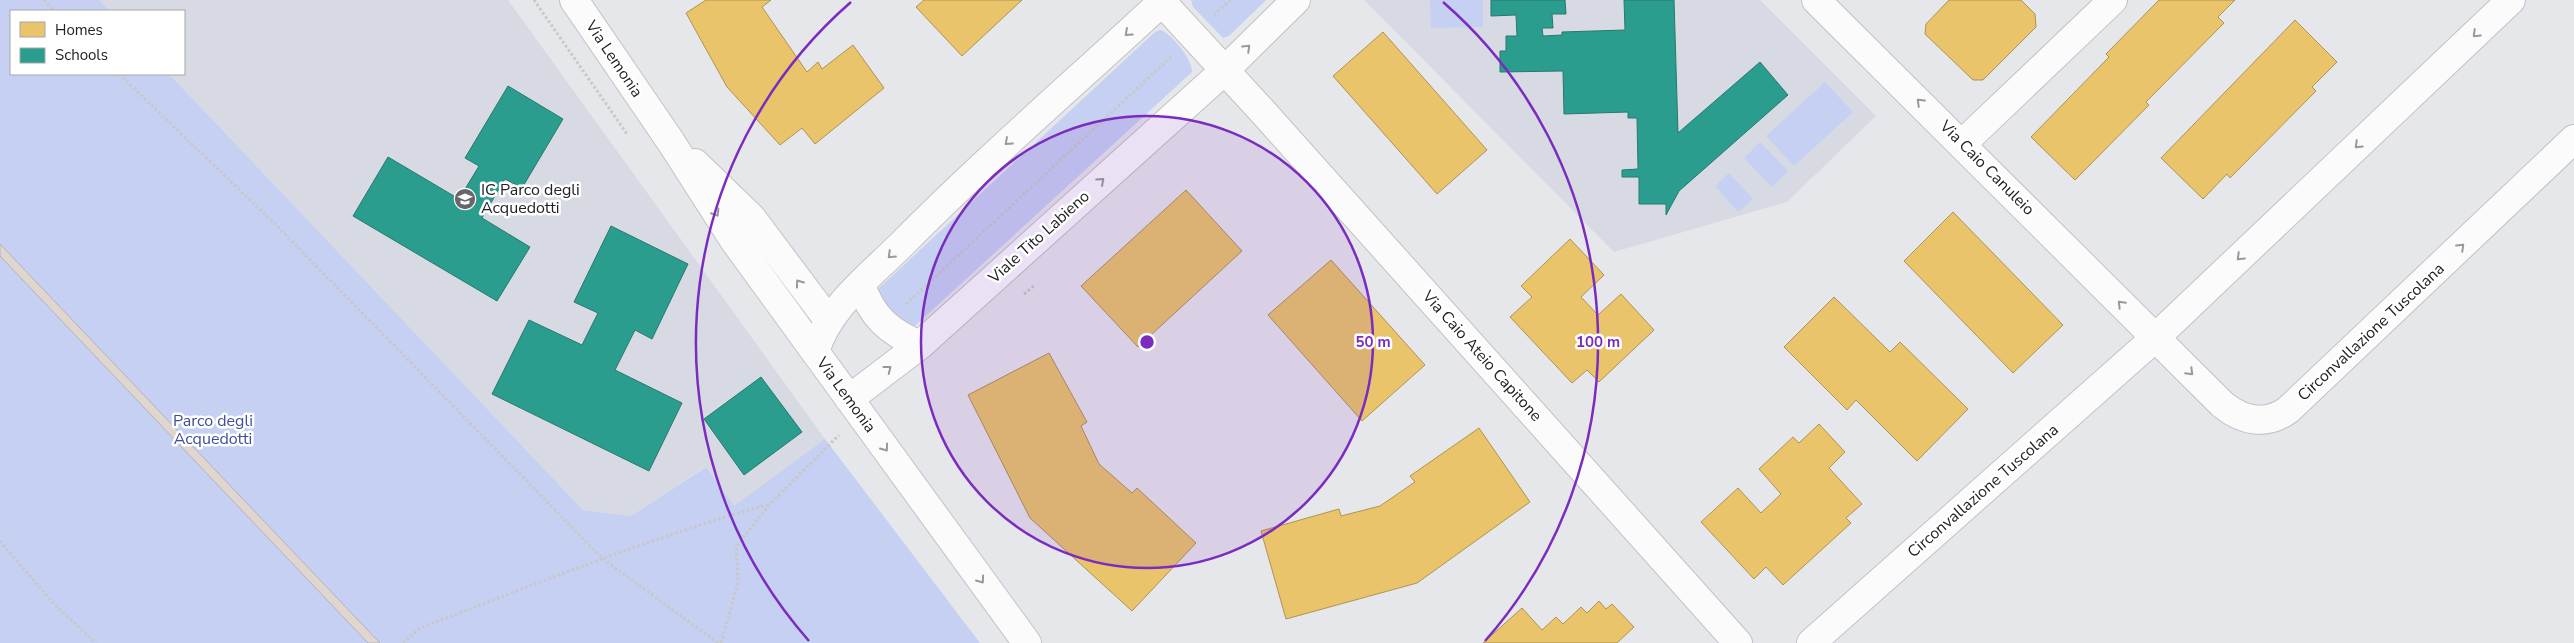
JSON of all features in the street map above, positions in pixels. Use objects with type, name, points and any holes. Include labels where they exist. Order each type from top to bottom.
[{"type":"street","name":"Via Lemonia","points":[[574,0],[672,142],[733,240],[1027,643]]},
{"type":"street","name":"Viale Tito Labieno","points":[[849,399],[920,345],[1224,70],[1296,0]]},
{"type":"street","name":"Via Caio Canuleio","points":[[1816,0],[1963,143],[2155,338]]},
{"type":"street","points":[[1963,143],[2113,0]]},
{"type":"street","name":"Circonvallazione Tuscolana","points":[[1811,643],[2155,338],[2511,0]]},
{"type":"street","points":[[815,352],[819,339],[829,321],[958,188],[1163,1],[1224,70]]},
{"type":"street","name":"Via Caio Ateio Capitone","points":[[1224,70],[1738,643]]},
{"type":"street","name":"Circonvallazione Tuscolana","points":[[2155,338],[2223,405],[2236,414],[2253,420],[2264,420],[2281,415],[2327,375],[2574,139]]},
{"type":"street","name":"Via Lemonia","points":[[672,142],[720,184],[744,210],[829,321]]},
{"type":"street","points":[[862,285],[873,311],[885,327],[897,335],[920,345]]},
{"type":"path","points":[[44,0],[53,10]]},
{"type":"path","points":[[534,0],[620,125]]},
{"type":"path","points":[[885,327],[910,299],[1194,36],[1230,0]]},
{"type":"path","points":[[120,75],[275,224],[602,559],[719,643],[738,583],[736,547],[770,504],[843,430],[849,399]]},
{"type":"path","points":[[1020,298],[1035,285]]},
{"type":"path","points":[[403,643],[420,628],[602,559],[716,519],[770,504]]},
{"type":"path","points":[[0,541],[56,605],[96,643]]},
{"type":"shaded area","points":[[99,0],[508,0],[825,439],[734,507],[705,467],[631,516],[583,510],[170,75],[185,75],[185,10],[109,10]]},
{"type":"shaded area","points":[[1364,0],[1760,0],[1876,116],[1787,202],[1614,252]]},
{"type":"green space","name":"Parco degli Acquedotti","points":[[0,0],[99,0],[109,10],[10,10],[10,75],[170,75],[583,510],[631,516],[706,467],[734,506],[825,439],[980,643],[0,643]]},
{"type":"green space","points":[[1191,0],[1266,0],[1229,36],[1223,38],[1193,7]]},
{"type":"green space","points":[[1430,0],[1483,0],[1483,27],[1431,28]]},
{"type":"green space","points":[[1160,30],[1170,36],[1185,54],[1192,72],[917,324],[913,327],[895,325],[877,291],[879,288],[1155,32]]},
{"type":"green space","points":[[1825,82],[1853,112],[1794,166],[1766,136]]},
{"type":"green space","points":[[1760,142],[1788,171],[1772,187],[1744,158]]},
{"type":"green space","points":[[1729,173],[1753,199],[1738,212],[1715,186]]},
{"type":"building: Homes","points":[[706,0],[771,0],[762,7],[807,72],[818,62],[822,69],[853,45],[884,88],[815,144],[802,128],[780,145],[727,87],[686,13]]},
{"type":"building: Homes","points":[[924,0],[1022,0],[962,56],[916,7]]},
{"type":"building: Homes","points":[[1949,0],[2021,0],[2035,14],[2036,27],[1983,80],[1973,80],[1925,34],[1926,24]]},
{"type":"building: Homes","points":[[2159,0],[2235,0],[2218,17],[2224,23],[2146,102],[2149,105],[2075,180],[2031,137],[2109,57],[2106,54]]},
{"type":"building: Homes","points":[[2295,20],[2337,62],[2312,87],[2316,91],[2230,178],[2227,174],[2203,199],[2161,158]]},
{"type":"building: Homes","points":[[1383,32],[1487,150],[1437,194],[1333,76]]},
{"type":"building: Homes","points":[[1186,190],[1242,251],[1138,347],[1081,286]]},
{"type":"building: Homes","points":[[1953,212],[2063,325],[2013,373],[1904,261]]},
{"type":"building: Homes","points":[[1570,239],[1604,275],[1581,297],[1598,315],[1621,294],[1654,330],[1599,382],[1587,370],[1572,383],[1510,317],[1532,297],[1521,286]]},
{"type":"building: Homes","points":[[1331,260],[1425,365],[1362,421],[1268,315]]},
{"type":"building: Homes","points":[[1834,297],[1890,352],[1900,342],[1968,409],[1917,461],[1856,400],[1847,410],[1784,347]]},
{"type":"building: Homes","points":[[1049,353],[1087,422],[1081,426],[1099,464],[1132,493],[1137,488],[1196,543],[1132,611],[1030,518],[968,395]]},
{"type":"building: Homes","points":[[1819,424],[1845,452],[1829,468],[1862,504],[1846,518],[1851,523],[1783,585],[1766,567],[1754,579],[1701,522],[1738,488],[1761,513],[1781,494],[1759,469],[1793,437],[1799,443]]},
{"type":"building: Homes","points":[[1479,428],[1530,502],[1417,583],[1286,619],[1261,531],[1339,509],[1341,516],[1380,506],[1415,482],[1410,476]]},
{"type":"building: Homes","points":[[1599,601],[1606,609],[1612,604],[1634,627],[1617,643],[1483,643],[1522,608],[1542,630],[1556,617],[1563,624],[1581,607],[1587,613]]},
{"type":"building: Schools","points":[[1491,0],[1565,0],[1566,14],[1552,14],[1553,28],[1542,28],[1543,36],[1562,35],[1562,32],[1625,30],[1624,0],[1674,0],[1678,133],[1760,62],[1788,95],[1679,191],[1666,215],[1666,204],[1639,204],[1639,177],[1622,177],[1622,170],[1638,169],[1637,118],[1628,118],[1628,112],[1564,114],[1563,71],[1500,72],[1500,51],[1506,51],[1506,36],[1517,36],[1516,15],[1491,16]]},
{"type":"building: Schools","points":[[508,86],[563,119],[522,188],[505,179],[482,218],[530,247],[497,301],[353,216],[388,157],[459,199],[479,166],[465,158]]},
{"type":"building: Schools","points":[[611,226],[688,264],[652,339],[635,330],[615,370],[682,403],[649,471],[492,394],[529,320],[582,345],[598,313],[574,302]]},
{"type":"building: Schools","points":[[761,377],[802,432],[744,475],[704,419]]},
{"type":"building: Other","points":[[0,244],[380,643],[368,643],[0,256]]},
{"type":"place","name":"IC Parco degli Acquedotti","points":[[465,199]]}]
